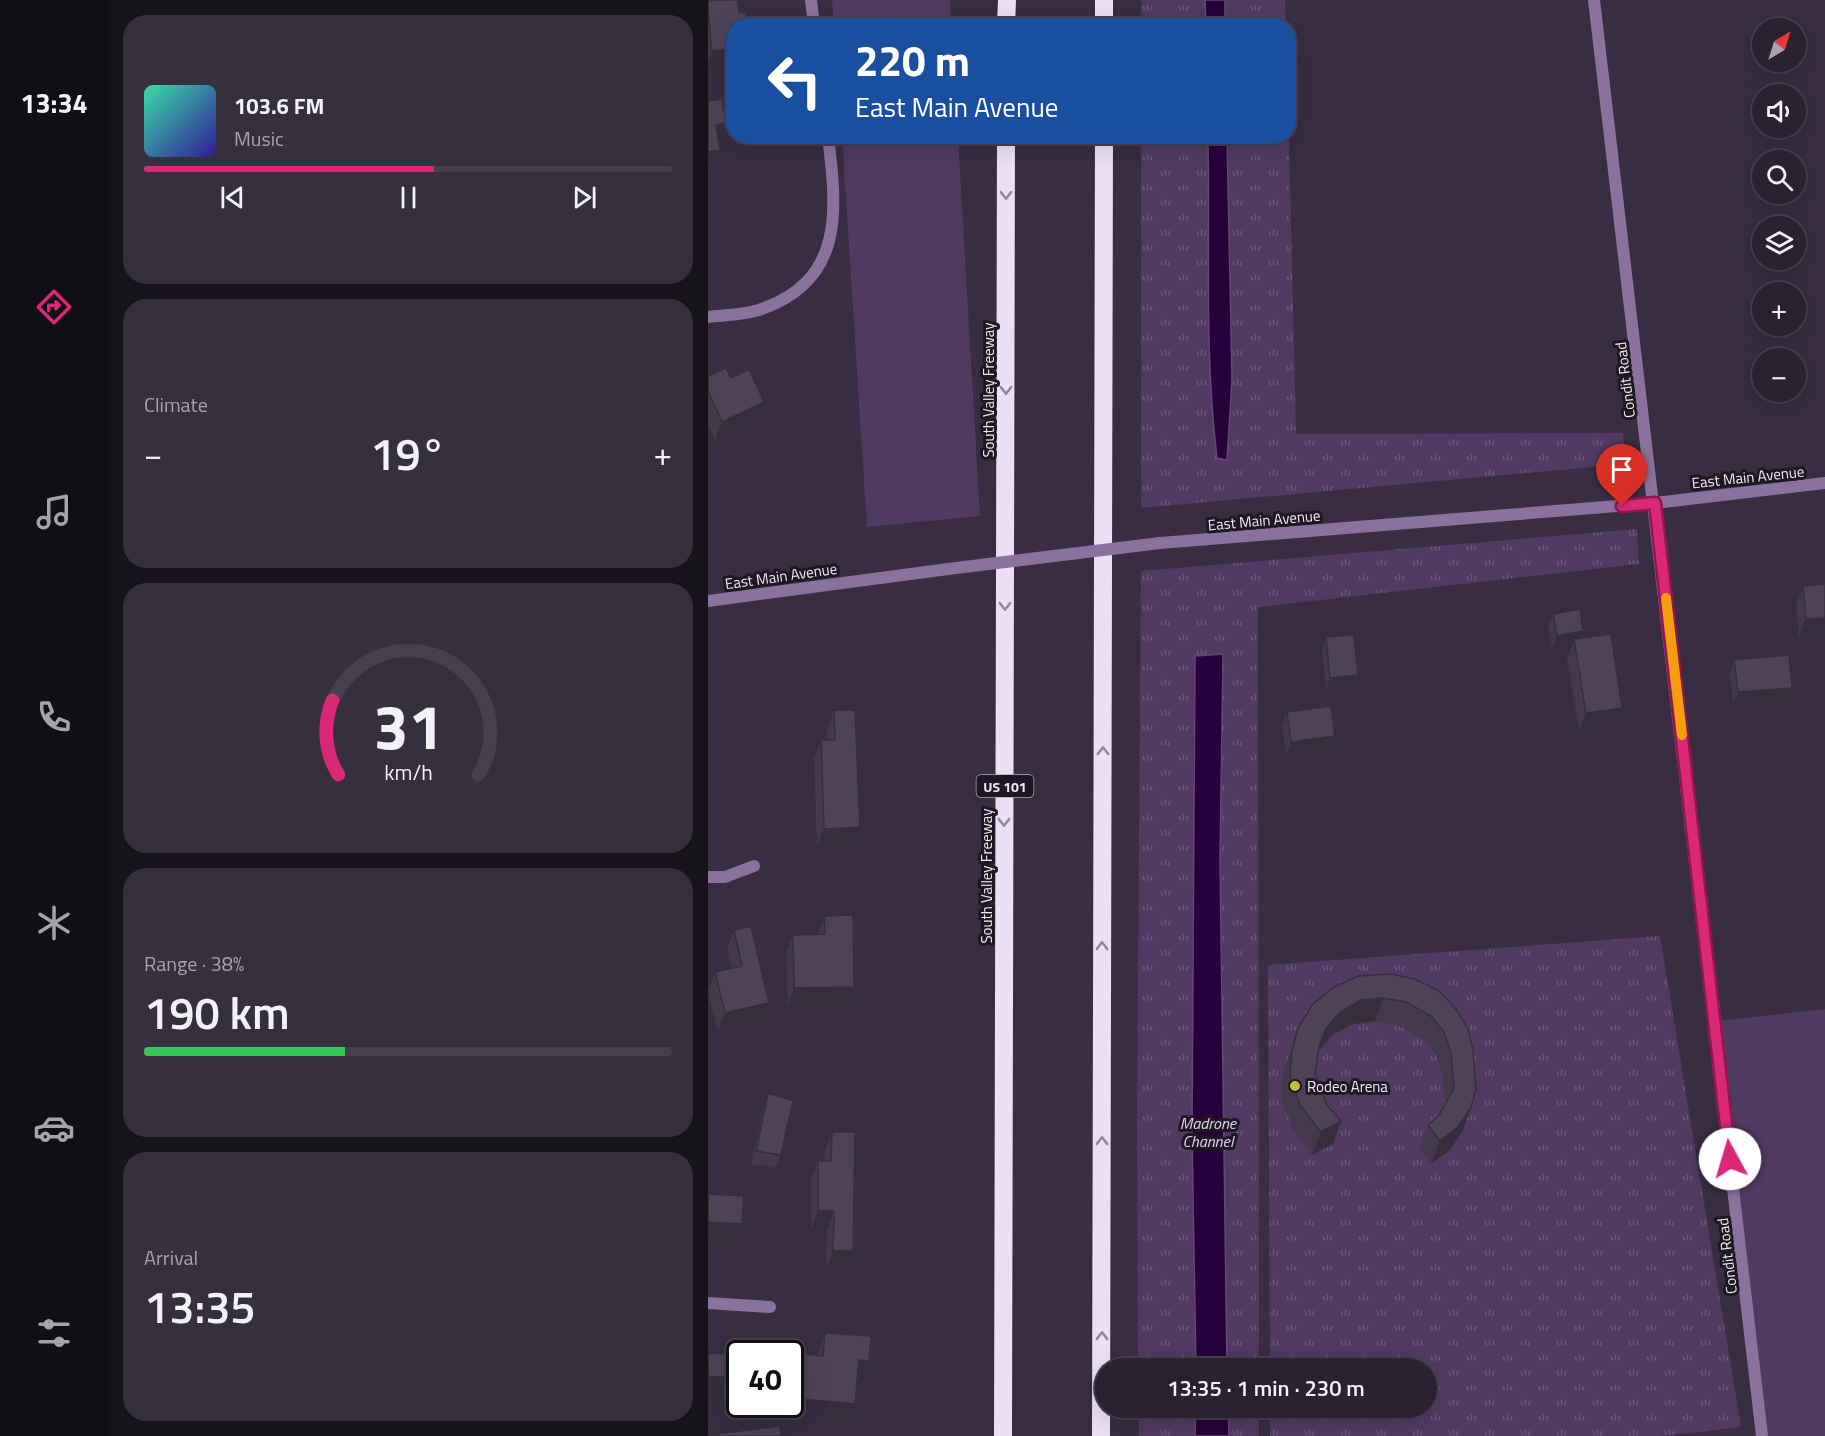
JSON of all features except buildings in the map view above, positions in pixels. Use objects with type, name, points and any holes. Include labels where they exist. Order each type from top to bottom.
[{"type":"highway","points":[[1006,0],[1006,18]]},
{"type":"highway","points":[[1104,0],[1104,18]]},
{"type":"highway","name":"South Valley Freeway","points":[[1003,1436],[1006,144]]},
{"type":"highway","points":[[1101,1436],[1104,144]]},
{"type":"street","points":[[811,0],[813,18]]},
{"type":"street","name":"Condit Road","points":[[1594,0],[1655,503],[1762,1436]]},
{"type":"street","points":[[708,317],[757,311],[792,296],[815,272],[830,238],[836,204],[829,144]]},
{"type":"street","name":"East Main Avenue","points":[[708,601],[1160,543],[1655,503],[1825,483]]},
{"type":"street","points":[[708,877],[725,877],[754,866]]},
{"type":"street","points":[[708,1303],[770,1307]]},
{"type":"green space","points":[[832,0],[950,0],[951,18],[833,18]]},
{"type":"green space","points":[[1141,0],[1285,0],[1286,18],[1141,18]]},
{"type":"green space","points":[[842,144],[958,144],[980,516],[867,527]]},
{"type":"green space","points":[[1141,144],[1289,144],[1296,434],[1623,433],[1626,464],[1141,508]]},
{"type":"green space","points":[[1637,529],[1639,564],[1258,607],[1259,1358],[1138,1358],[1137,1119],[1141,571]]},
{"type":"green space","points":[[1660,936],[1741,1427],[1661,1436],[1270,1436],[1270,1418],[1437,1418],[1437,1358],[1270,1358],[1268,965]]},
{"type":"green space","points":[[1825,1009],[1825,1436],[1765,1436],[1718,1021]]},
{"type":"green space","points":[[1139,1418],[1259,1418],[1259,1436],[1139,1436]]},
{"type":"water","points":[[1205,0],[1225,0],[1225,18],[1206,18]]},
{"type":"water","points":[[1208,144],[1227,144],[1232,379],[1227,460],[1217,458],[1210,378]]},
{"type":"water","name":"Madrone Channel","points":[[1223,654],[1220,860],[1227,1358],[1196,1358],[1192,1133],[1195,656]]},
{"type":"water","points":[[1196,1418],[1228,1418],[1229,1436],[1195,1436]]},
{"type":"slow traffic","points":[[1666,598],[1682,735]]},
{"type":"place","name":"Rodeo Arena","points":[[1295,1086]]},
{"type":"route","points":[[1622,506],[1655,503],[1730,1159]]}]
